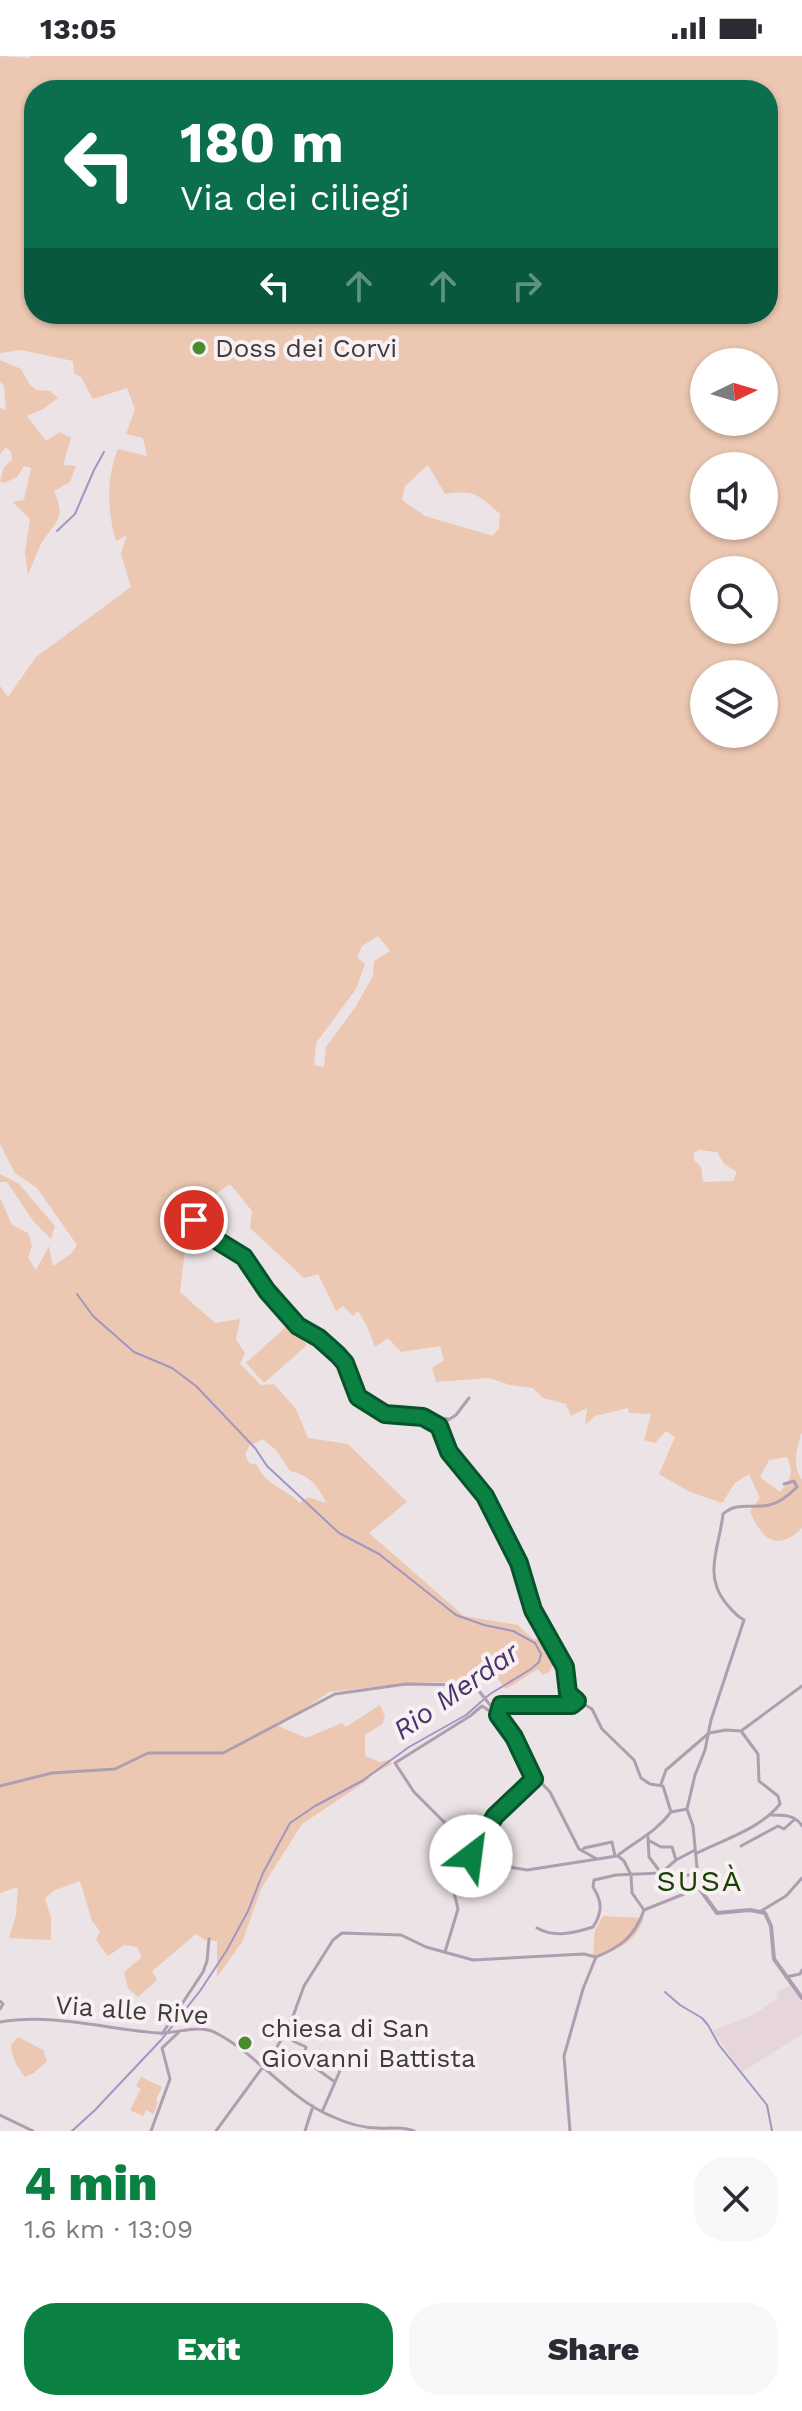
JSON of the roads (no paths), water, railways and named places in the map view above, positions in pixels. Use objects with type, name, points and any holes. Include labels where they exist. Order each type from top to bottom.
[{"type":"street","points":[[194,1220],[213,1238],[244,1257],[267,1291],[298,1326],[319,1338],[338,1355],[345,1363],[358,1397],[385,1414],[449,1419]]},
{"type":"street","points":[[439,1426],[456,1415],[469,1398]]},
{"type":"street","points":[[423,1417],[439,1426],[449,1452],[485,1496],[519,1563],[533,1610],[565,1667],[568,1693],[592,1709],[602,1729],[628,1752],[641,1778],[650,1784],[662,1785]]},
{"type":"street","points":[[784,1484],[794,1481],[797,1487],[778,1503],[735,1506],[723,1514],[713,1579],[717,1591],[736,1616],[744,1620],[687,1809],[693,1826],[699,1888],[715,1912],[761,1911],[786,1896],[802,1878]]},
{"type":"street","points":[[0,1786],[52,1773],[115,1769],[148,1753],[223,1753],[335,1694],[406,1684],[460,1684],[476,1688],[499,1716],[514,1737],[534,1779],[550,1792],[563,1823],[582,1851],[597,1859]]},
{"type":"street","points":[[671,1812],[662,1785],[666,1770],[709,1733],[741,1731],[802,1686]]},
{"type":"street","points":[[491,1706],[561,1706],[577,1701]]},
{"type":"street","points":[[499,1716],[501,1705]]},
{"type":"street","points":[[475,1861],[457,1835],[414,1792],[395,1763],[482,1706],[499,1716]]},
{"type":"street","points":[[661,1873],[676,1860],[755,1826],[772,1815],[780,1804],[780,1798],[759,1781],[758,1754],[741,1731]]},
{"type":"street","points":[[471,1856],[495,1816],[534,1779]]},
{"type":"street","points":[[445,1952],[458,1909],[451,1880],[463,1866],[475,1861],[527,1870],[616,1856],[635,1841],[648,1838],[671,1812],[687,1809]]},
{"type":"street","points":[[772,1815],[795,1819],[802,1826]]},
{"type":"street","points":[[741,1846],[778,1826],[784,1829],[795,1819]]},
{"type":"street","points":[[648,1838],[661,1847],[672,1847],[676,1860]]},
{"type":"street","points":[[648,1838],[649,1857],[661,1873]]},
{"type":"street","points":[[582,1851],[612,1842],[616,1856],[624,1861],[631,1875],[632,1893],[644,1910]]},
{"type":"street","points":[[537,1928],[554,1934],[569,1934],[593,1927],[601,1909],[593,1882],[616,1875],[698,1875]]},
{"type":"street","points":[[216,2131],[276,2049],[304,1986],[333,1940],[342,1933],[401,1935],[426,1947],[473,1960],[584,1954],[596,1957],[626,1942],[644,1910],[699,1888]]},
{"type":"street","points":[[761,1911],[771,1926],[774,1959],[802,1998]]},
{"type":"street","points":[[165,2033],[203,1972],[209,1939]]},
{"type":"street","points":[[570,2131],[564,2056],[583,1989],[596,1957]]},
{"type":"street","points":[[786,1977],[800,1974],[802,1970]]},
{"type":"street","points":[[0,2001],[3,2004],[0,2009]]},
{"type":"street","name":"Via alle Rive","points":[[0,2022],[16,2019],[78,2023],[165,2033],[214,2031],[265,2066],[322,2112],[362,2126],[404,2127],[414,2131]]},
{"type":"street","points":[[151,2131],[170,2079],[162,2048],[181,2030]]},
{"type":"street","points":[[284,2032],[306,2047],[304,2056]]},
{"type":"street","points":[[276,2049],[309,2057],[307,2062],[335,2082]]},
{"type":"street","points":[[322,2112],[346,2057]]},
{"type":"street","points":[[305,2131],[313,2106]]},
{"type":"street","points":[[0,2115],[33,2131]]},
{"type":"waterway","points":[[57,531],[75,514],[104,452]]},
{"type":"waterway","name":"Rio Merdar","points":[[72,2131],[162,2039],[200,1991],[248,1911],[263,1873],[290,1823],[362,1781],[409,1747],[466,1715],[490,1694],[531,1669],[539,1662],[541,1654],[535,1643],[513,1631],[456,1615],[379,1554],[339,1533],[267,1466],[255,1448],[196,1386],[172,1368],[134,1352],[93,1316],[77,1294]]},
{"type":"waterway","points":[[665,1992],[708,2025],[719,2045],[767,2105],[772,2131]]},
{"type":"place","name":"Doss dei Corvi","points":[[199,348]]},
{"type":"place","name":"chiesa di San Giovanni Battista","points":[[245,2043]]},
{"type":"district","name":"SUSÀ","points":[[700,1880]]}]
